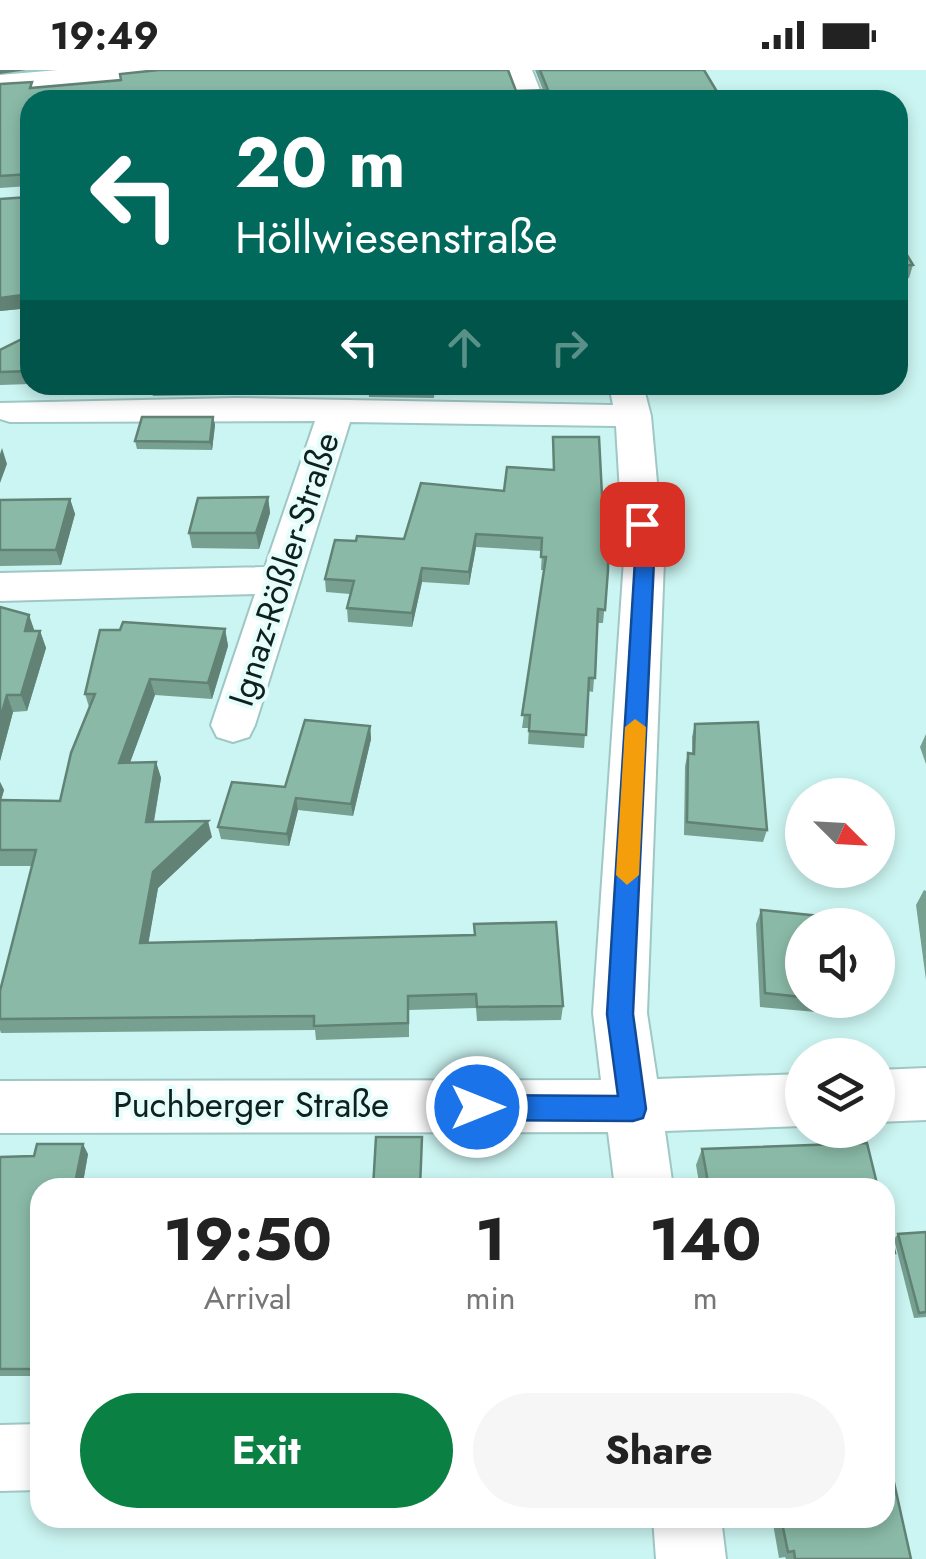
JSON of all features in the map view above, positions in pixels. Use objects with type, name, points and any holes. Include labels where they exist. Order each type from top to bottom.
[{"type":"main road","points":[[0,84],[159,70]]},
{"type":"street","points":[[10,411],[236,408],[336,413],[629,401],[644,560],[620,1014],[643,1178]]},
{"type":"street","name":"Ignaz-Rößler-Straße","points":[[232,725],[336,413]]},
{"type":"street","points":[[0,587],[283,580]]},
{"type":"street","points":[[895,1095],[926,1094]]},
{"type":"street","name":"Puchberger Straße","points":[[0,1107],[126,1103],[633,1109],[785,1101]]},
{"type":"street","points":[[0,1458],[30,1457]]},
{"type":"street","points":[[689,1528],[691,1559]]},
{"type":"building","points":[[159,70],[508,70],[516,90],[20,90],[20,175],[0,176],[0,84],[32,82],[30,88],[121,80],[120,74]]},
{"type":"building","points":[[540,70],[704,70],[716,90],[548,90]]},
{"type":"building","points":[[20,198],[20,295],[0,298],[0,199]]},
{"type":"building","points":[[20,340],[20,371],[0,372],[0,350]]},
{"type":"building","points":[[142,417],[213,417],[210,442],[135,441]]},
{"type":"building","points":[[553,437],[599,437],[602,495],[609,496],[605,610],[598,609],[595,678],[589,678],[586,735],[529,731],[530,715],[522,715],[546,557],[541,557],[542,538],[476,534],[469,572],[422,568],[412,613],[347,608],[354,581],[325,579],[335,540],[356,541],[357,536],[404,539],[421,483],[504,491],[507,467],[554,470]]},
{"type":"building","points":[[268,497],[256,533],[189,533],[198,498]]},
{"type":"building","points":[[70,499],[56,550],[0,550],[0,500]]},
{"type":"building","points":[[0,607],[29,615],[25,631],[40,631],[21,695],[7,695],[0,719]]},
{"type":"building","points":[[123,622],[225,629],[208,683],[150,679],[119,763],[156,762],[146,822],[208,821],[153,872],[140,943],[475,935],[474,924],[556,922],[563,1006],[477,1007],[476,994],[408,996],[408,1023],[314,1026],[314,1016],[0,1019],[0,991],[36,850],[0,850],[0,800],[60,801],[71,753],[95,694],[85,694],[100,630],[120,630]]},
{"type":"building","points":[[305,720],[370,726],[351,804],[296,798],[287,834],[218,827],[232,782],[285,787]]},
{"type":"building","points":[[758,722],[767,830],[687,822],[688,753],[694,754],[695,724]]},
{"type":"building","points":[[761,910],[785,912],[785,995],[765,993]]},
{"type":"building","points":[[376,1137],[422,1137],[420,1178],[374,1178]]},
{"type":"building","points":[[37,1144],[83,1144],[76,1178],[30,1178],[30,1369],[0,1369],[0,1157],[34,1156]]},
{"type":"building","points":[[785,1146],[868,1148],[876,1178],[707,1178],[702,1149]]},
{"type":"building","points":[[926,1232],[926,1312],[919,1313],[898,1234]]},
{"type":"building","points":[[895,1487],[911,1559],[795,1559],[794,1551],[788,1552],[783,1528],[895,1528]]},
{"type":"slow traffic","points":[[627,875],[635,727]]},
{"type":"route","points":[[477,1107],[633,1109],[620,1014],[644,560],[642,524]]}]
